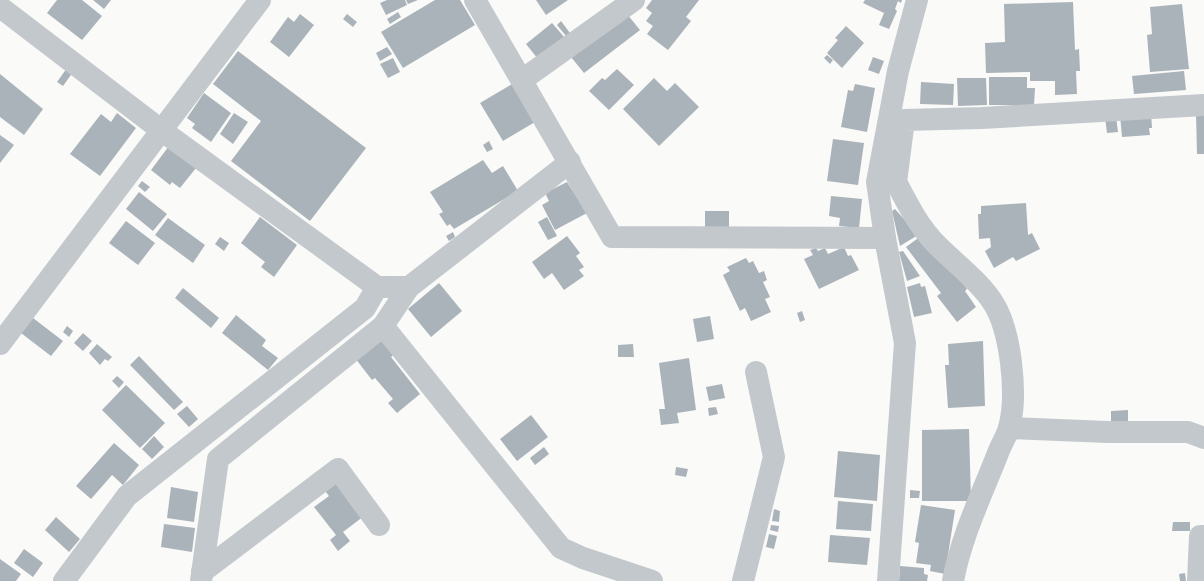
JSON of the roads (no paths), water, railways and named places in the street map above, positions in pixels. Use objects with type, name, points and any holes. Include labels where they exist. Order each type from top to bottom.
[{"type":"street","points":[[0,344],[260,0]]},
{"type":"street","points":[[475,0],[612,237],[885,238]]},
{"type":"street","points":[[522,80],[634,0]]},
{"type":"street","points":[[888,581],[906,343],[885,238],[887,182],[898,71],[917,0]]},
{"type":"street","points":[[4,9],[161,130],[376,287],[409,287]]},
{"type":"street","points":[[887,182],[904,120],[982,118],[1204,105]]},
{"type":"street","points":[[201,576],[218,459],[383,326],[409,287],[570,162]]},
{"type":"street","points":[[887,182],[936,244],[981,285],[996,309],[1005,328],[1010,356],[1013,392],[1009,428],[964,542],[953,581]]},
{"type":"street","points":[[64,581],[127,496],[365,308],[376,287]]},
{"type":"street","points":[[383,326],[561,548],[583,558],[652,581]]},
{"type":"street","points":[[743,581],[774,457],[756,372]]},
{"type":"street","points":[[1009,428],[1107,432],[1188,432],[1204,438]]},
{"type":"street","points":[[201,576],[338,469],[379,525]]},
{"type":"street","points":[[1198,581],[1200,536],[1204,536]]}]
